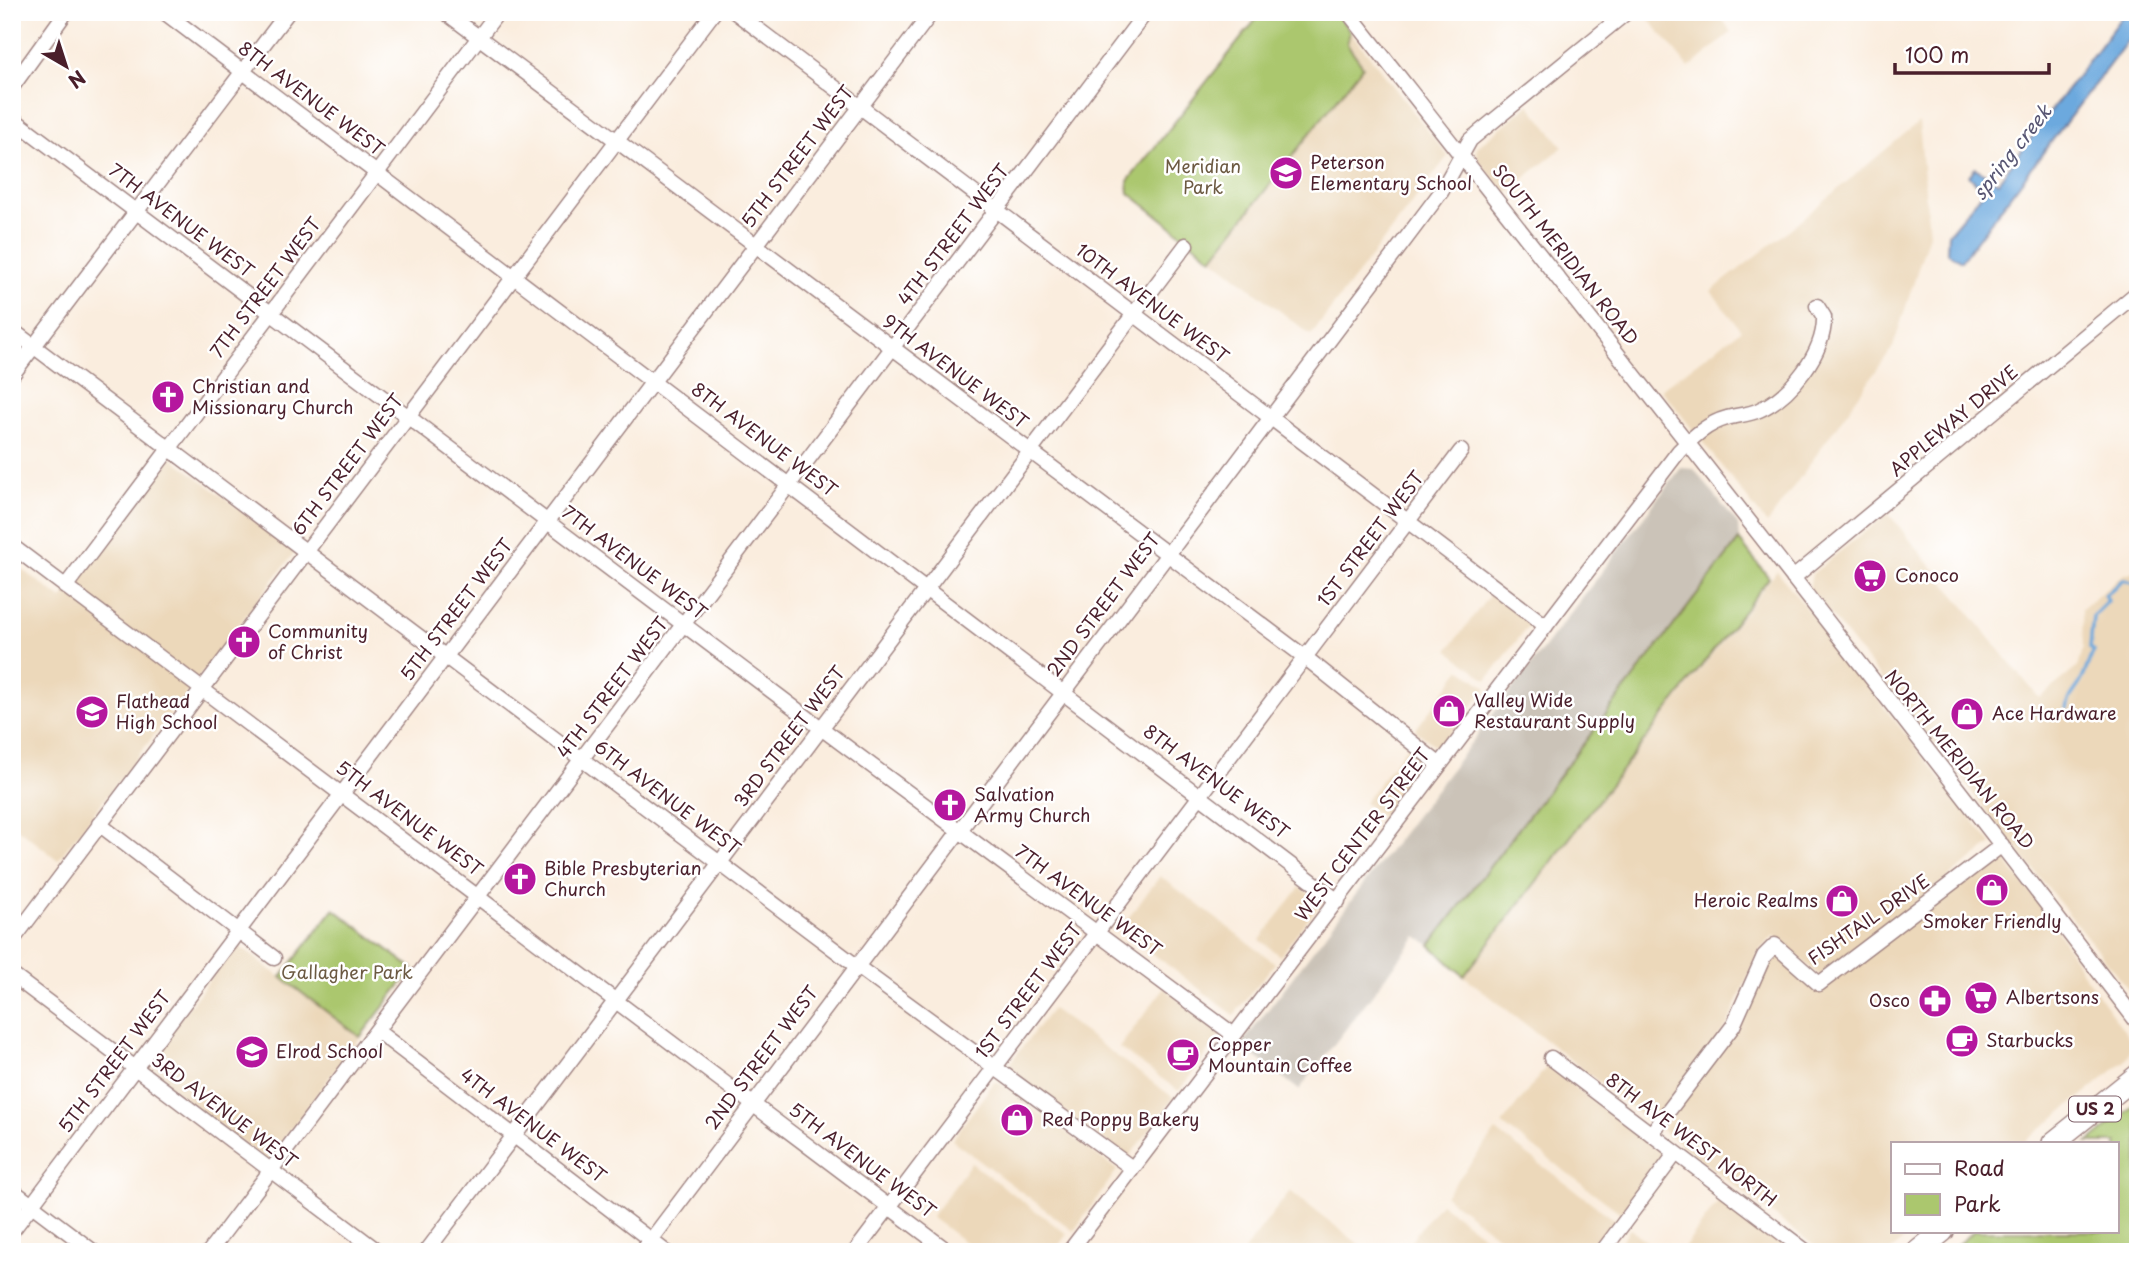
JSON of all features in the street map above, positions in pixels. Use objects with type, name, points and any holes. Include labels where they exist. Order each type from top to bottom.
[{"type":"highway","name":"US 2","points":[[2054,1142],[2138,1075]]},
{"type":"highway","points":[[1917,1252],[1942,1232]]},
{"type":"street","points":[[12,87],[66,12]]},
{"type":"street","name":"8TH AVENUE WEST","points":[[164,12],[1201,794],[1338,901]]},
{"type":"street","points":[[12,375],[288,12]]},
{"type":"street","name":"9TH AVENUE WEST","points":[[445,12],[1306,658],[1440,765]]},
{"type":"street","name":"7TH STREET WEST","points":[[65,587],[498,12]]},
{"type":"street","name":"6TH STREET WEST","points":[[12,941],[715,12]]},
{"type":"street","name":"10TH AVENUE WEST","points":[[735,12],[1546,626]]},
{"type":"street","name":"5TH STREET WEST","points":[[12,1231],[932,12]]},
{"type":"street","name":"4TH STREET WEST","points":[[209,1252],[1146,12]]},
{"type":"street","name":"SOUTH MERIDIAN ROAD","points":[[1348,12],[1751,520]]},
{"type":"street","name":"2ND STREET WEST","points":[[646,1246],[855,965],[1441,192],[1470,140],[1627,12]]},
{"type":"street","name":"7TH AVENUE WEST","points":[[12,118],[821,728],[1098,931],[1234,1035]]},
{"type":"street","name":"3RD STREET WEST","points":[[426,1252],[1186,245]]},
{"type":"street","name":"APPLEWAY DRIVE","points":[[1793,578],[2138,292]]},
{"type":"street","name":"WEST CENTER STREET","points":[[1069,1252],[1689,441],[1723,418],[1757,411],[1786,390],[1809,362],[1822,336],[1824,317],[1817,306]]},
{"type":"street","name":"6TH AVENUE WEST","points":[[12,330],[855,965],[1132,1168]]},
{"type":"street","name":"1ST STREET WEST","points":[[855,1252],[1461,451]]},
{"type":"street","name":"NORTH MERIDIAN ROAD","points":[[1751,520],[2138,1023]]},
{"type":"street","name":"5TH AVENUE WEST","points":[[12,546],[480,895],[949,1252]]},
{"type":"street","points":[[99,824],[274,958]]},
{"type":"street","name":"FISHTAIL DRIVE","points":[[1650,1134],[1733,1026],[1765,956],[1775,945],[1819,984],[2002,845]]},
{"type":"street","name":"3RD AVENUE WEST","points":[[12,975],[379,1252]]},
{"type":"street","name":"4TH AVENUE WEST","points":[[377,1031],[513,1135],[646,1246],[666,1252]]},
{"type":"street","name":"8TH AVE WEST NORTH","points":[[1552,1058],[1807,1252]]},
{"type":"street","points":[[1602,1252],[1676,1153]]},
{"type":"street","points":[[12,1190],[94,1252]]},
{"type":"shaded area","name":"Peterson Elementary School","points":[[1262,12],[1335,12],[1448,156],[1311,335],[1129,193],[1128,181]]},
{"type":"shaded area","points":[[1643,12],[1716,12],[1732,32],[1689,68]]},
{"type":"shaded area","points":[[1529,104],[1563,147],[1505,194],[1478,160],[1476,148]]},
{"type":"shaded area","points":[[1919,122],[1929,234],[1893,347],[1767,524],[1661,389],[1741,330],[1711,291]]},
{"type":"shaded area","name":"Flathead High School","points":[[171,457],[295,552],[58,860],[12,824],[12,562],[62,599]]},
{"type":"shaded area","points":[[1681,468],[1694,469],[1738,525],[1739,540],[1430,945],[1417,936],[1299,1090],[1241,1045]]},
{"type":"shaded area","points":[[1888,513],[2039,698],[2078,667],[2083,649],[2082,609],[2124,574],[2138,570],[2138,1001],[1809,588],[1812,574]]},
{"type":"shaded area","points":[[1777,571],[1992,844],[1820,976],[1774,935],[1758,952],[1728,1024],[1651,1123],[1464,976]]},
{"type":"shaded area","points":[[1491,593],[1531,622],[1487,680],[1448,650]]},
{"type":"shaded area","points":[[1461,669],[1487,688],[1438,748],[1415,730]]},
{"type":"shaded area","points":[[1408,745],[1427,759],[1383,818],[1364,803]]},
{"type":"shaded area","points":[[2000,854],[2045,911],[2084,975],[2131,1040],[2131,1051],[2124,1062],[2024,1142],[1891,1142],[1891,1232],[1914,1232],[1889,1252],[1822,1252],[1662,1130],[1738,1028],[1771,958],[1778,955],[1817,990]]},
{"type":"shaded area","points":[[1160,876],[1275,963],[1234,1015],[1120,929]]},
{"type":"shaded area","points":[[1300,887],[1320,902],[1280,956],[1260,940]]},
{"type":"shaded area","name":"Elrod School","points":[[237,944],[360,1037],[267,1160],[143,1067]]},
{"type":"shaded area","points":[[1164,988],[1221,1035],[1179,1091],[1119,1048]]},
{"type":"shaded area","points":[[1052,1009],[1174,1098],[1128,1158],[1009,1070],[1009,1064]]},
{"type":"shaded area","points":[[1547,1066],[1664,1156],[1622,1214],[1502,1124]]},
{"type":"shaded area","points":[[994,1082],[999,1082],[1117,1170],[1074,1231],[952,1140]]},
{"type":"shaded area","points":[[1496,1131],[1616,1221],[1593,1252],[1519,1252],[1445,1196]]},
{"type":"shaded area","points":[[971,1163],[1067,1234],[1054,1252],[978,1252],[931,1217]]},
{"type":"shaded area","points":[[1290,1191],[1369,1252],[1243,1252]]},
{"type":"shaded area","points":[[1721,1198],[1747,1218],[1793,1252],[1681,1252]]},
{"type":"shaded area","points":[[1440,1203],[1506,1252],[1402,1252]]},
{"type":"shaded area","points":[[1630,1229],[1660,1252],[1613,1252]]},
{"type":"green space","name":"Meridian Park","points":[[1262,12],[1335,12],[1350,31],[1347,44],[1363,66],[1212,258],[1129,193],[1128,181]]},
{"type":"green space","points":[[1739,540],[1769,578],[1464,976],[1430,945]]},
{"type":"green space","name":"Gallagher Park","points":[[334,909],[413,969],[360,1037],[281,977]]},
{"type":"green space","points":[[2138,1102],[2138,1252],[1948,1252],[1973,1232],[2118,1232],[2118,1142],[2089,1142]]},
{"type":"water","points":[[2125,12],[2138,12],[2138,27],[1961,261],[1947,252],[1948,234],[1984,191],[1969,176],[1975,168],[1998,182]]},
{"type":"waterway","name":"spring creek","points":[[2067,708],[2094,651],[2090,648],[2093,616],[2108,601],[2105,595],[2124,579],[2138,585]]},
{"type":"place","name":"Peterson Elementary School","points":[[1286,173]]},
{"type":"place","name":"Christian and Missionary Church","points":[[168,397]]},
{"type":"place","name":"Conoco","points":[[1870,576]]},
{"type":"place","name":"Community of Christ","points":[[244,642]]},
{"type":"place","name":"Valley Wide Restaurant Supply","points":[[1449,711]]},
{"type":"place","name":"Flathead High School","points":[[92,712]]},
{"type":"place","name":"Ace Hardware","points":[[1967,714]]},
{"type":"place","name":"Salvation Army Church","points":[[950,805]]},
{"type":"place","name":"Bible Presbyterian Church","points":[[520,879]]},
{"type":"place","name":"Smoker Friendly","points":[[1992,890]]},
{"type":"place","name":"Heroic Realms","points":[[1842,901]]},
{"type":"place","name":"Albertsons","points":[[1981,998]]},
{"type":"place","name":"Osco","points":[[1935,1001]]},
{"type":"place","name":"Starbucks","points":[[1962,1041]]},
{"type":"place","name":"Elrod School","points":[[252,1052]]},
{"type":"place","name":"Copper Mountain Coffee","points":[[1183,1055]]},
{"type":"place","name":"Red Poppy Bakery","points":[[1017,1120]]}]
